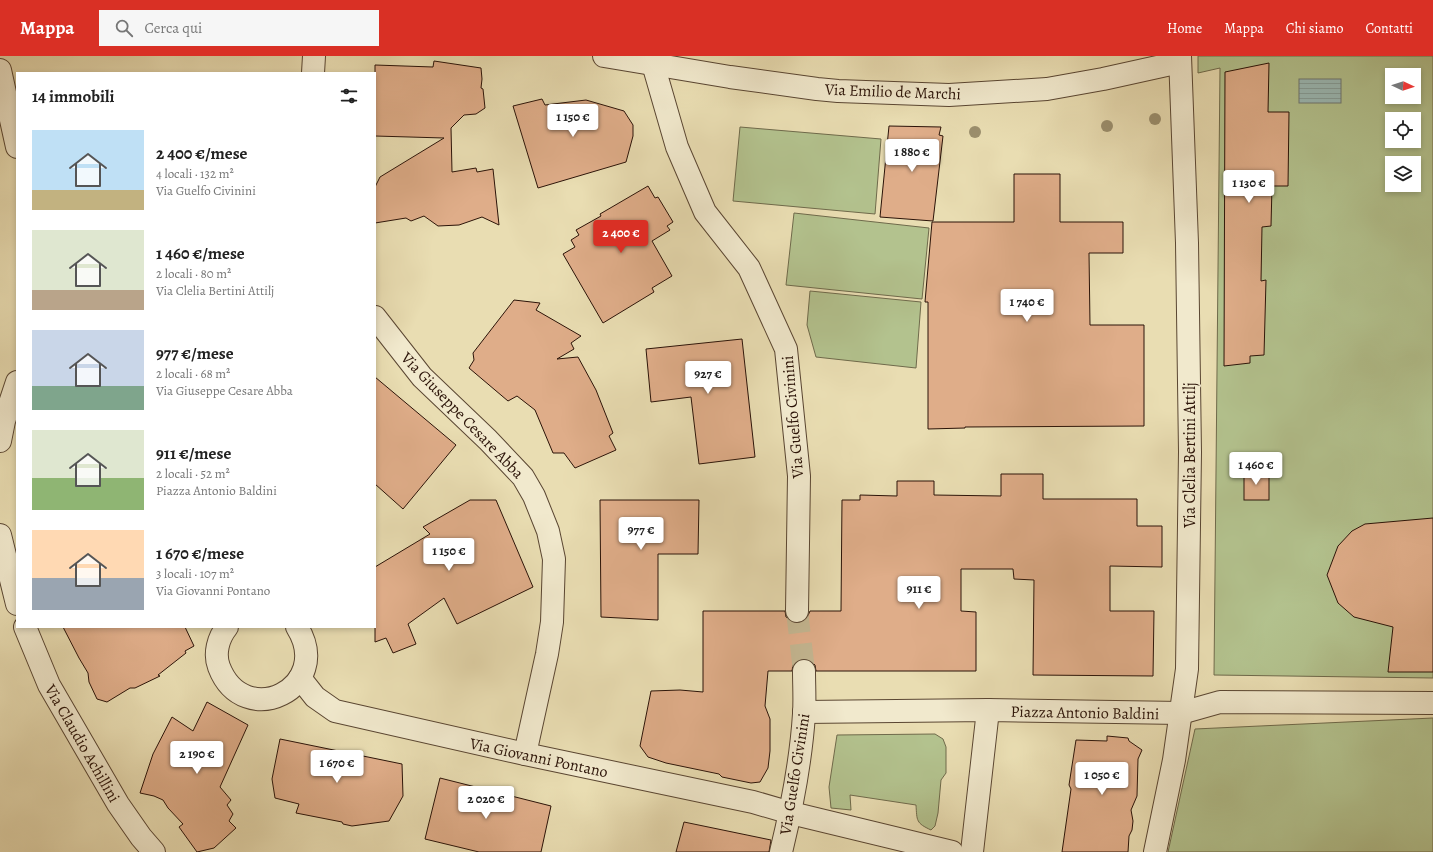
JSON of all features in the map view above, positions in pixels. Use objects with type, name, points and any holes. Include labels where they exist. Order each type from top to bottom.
[{"type":"street","points":[[313,72],[314,56]]},
{"type":"street","name":"Via Emilio de Marchi","points":[[604,56],[831,90],[949,95],[1046,89],[1102,79],[1180,59]]},
{"type":"street","name":"Via Clelia Bertini Attilj","points":[[1155,852],[1168,794],[1187,669],[1190,452],[1187,243],[1180,59]]},
{"type":"street","name":"Via Guelfo Civinini","points":[[642,61],[705,212],[749,268],[786,349],[799,476],[797,611]]},
{"type":"street","points":[[0,70],[16,142]]},
{"type":"street","name":"Via Giuseppe Cesare Abba","points":[[376,318],[422,377],[488,440],[523,477],[534,496],[548,531],[554,560],[552,622],[546,661],[524,754]]},
{"type":"street","points":[[0,441],[4,422],[16,385]]},
{"type":"street","points":[[0,535],[16,600]]},
{"type":"street","name":"Via Claudio Achillini","points":[[25,628],[49,685],[118,804],[141,837],[154,852]]},
{"type":"street","points":[[226,628],[222,633],[217,648],[217,663],[223,678],[233,689],[246,697],[261,700],[277,697],[290,690],[300,678],[305,665],[306,650],[303,637],[298,628]]},
{"type":"street","name":"Via Guelfo Civinini","points":[[781,852],[791,813],[802,741],[804,671]]},
{"type":"street","name":"Via Giovanni Pontano","points":[[300,678],[315,697],[335,711],[524,754],[753,802],[791,813]]},
{"type":"street","name":"Piazza Antonio Baldini","points":[[804,712],[988,710],[1181,713],[1220,702],[1433,703]]},
{"type":"street","name":"Piazza Antonio Baldini","points":[[972,852],[988,710]]},
{"type":"street","points":[[791,813],[952,852]]},
{"type":"green space","points":[[1198,56],[1433,56],[1433,678],[1214,675],[1220,68],[1198,73]]},
{"type":"green space","points":[[740,127],[881,139],[875,214],[733,201]]},
{"type":"green space","points":[[794,213],[929,228],[922,299],[786,285]]},
{"type":"green space","points":[[810,291],[921,302],[916,368],[816,357],[807,325]]},
{"type":"green space","points":[[1433,718],[1433,852],[1168,852],[1195,729]]},
{"type":"green space","points":[[935,734],[943,739],[946,747],[946,773],[941,780],[938,813],[935,826],[931,830],[918,821],[916,805],[850,795],[851,810],[831,808],[829,787],[837,735]]},
{"type":"water","points":[[1299,79],[1341,79],[1341,103],[1299,103]]},
{"type":"building","points":[[434,61],[481,68],[481,88],[483,89],[485,108],[476,114],[464,115],[451,128],[452,172],[476,168],[477,172],[493,169],[499,225],[482,217],[459,225],[438,226],[424,216],[411,221],[406,218],[376,223],[376,185],[380,177],[444,138],[376,136],[375,65],[433,67]]},
{"type":"building","points":[[1269,63],[1268,112],[1289,112],[1288,186],[1272,186],[1271,226],[1262,227],[1261,281],[1266,280],[1264,355],[1250,356],[1250,363],[1224,366],[1225,72]]},
{"type":"building","points":[[542,99],[545,105],[586,100],[624,111],[633,125],[633,136],[626,162],[538,188],[513,106]]},
{"type":"building","points":[[889,126],[941,127],[939,135],[943,136],[933,221],[880,217]]},
{"type":"building","points":[[1014,174],[1060,174],[1060,222],[1123,222],[1123,253],[1089,253],[1090,325],[1144,325],[1144,426],[965,427],[928,429],[928,302],[925,302],[932,222],[1014,222]]},
{"type":"building","points":[[648,186],[655,198],[658,197],[673,222],[667,226],[670,230],[652,241],[672,276],[652,288],[654,292],[603,323],[563,254],[575,247],[571,240],[579,235],[576,230]]},
{"type":"building","points":[[514,300],[540,303],[536,310],[581,336],[571,343],[574,349],[557,359],[578,357],[596,390],[613,433],[609,436],[616,450],[575,468],[564,453],[553,453],[535,410],[517,396],[508,401],[469,368],[474,360],[473,353]]},
{"type":"building","points":[[742,339],[755,457],[699,464],[691,397],[651,402],[646,349]]},
{"type":"building","points":[[376,378],[456,445],[403,509],[376,485]]},
{"type":"building","points":[[1244,471],[1269,471],[1269,500],[1244,500]]},
{"type":"building","points":[[1001,474],[1043,474],[1043,499],[1137,499],[1137,526],[1162,526],[1162,567],[1110,566],[1110,611],[1154,611],[1153,676],[1033,675],[1034,580],[1014,579],[1013,569],[961,569],[961,611],[976,612],[976,671],[816,671],[815,665],[810,660],[797,660],[793,665],[792,671],[768,671],[765,706],[770,719],[770,751],[768,768],[760,782],[751,783],[722,777],[719,774],[666,763],[648,757],[640,746],[651,691],[680,690],[703,692],[703,611],[785,611],[786,617],[790,621],[797,623],[803,622],[807,618],[810,611],[841,611],[842,500],[860,500],[860,495],[897,496],[897,481],[934,481],[934,495],[1001,496]]},
{"type":"building","points":[[470,500],[496,500],[533,587],[457,624],[444,598],[408,624],[416,644],[393,653],[386,638],[375,642],[376,566],[430,534],[423,527]]},
{"type":"building","points":[[600,500],[699,500],[698,554],[658,554],[658,620],[601,617]]},
{"type":"building","points":[[1433,518],[1433,672],[1388,672],[1393,627],[1354,617],[1338,603],[1327,575],[1338,546],[1352,531],[1365,524]]},
{"type":"building","points":[[64,628],[185,628],[194,646],[185,651],[186,653],[158,675],[160,676],[135,688],[130,688],[107,702],[97,699],[89,682],[88,673]]},
{"type":"building","points":[[207,702],[248,725],[220,787],[231,800],[227,805],[233,814],[229,821],[236,828],[214,848],[197,852],[179,827],[183,824],[168,808],[163,800],[154,796],[140,793],[153,754],[172,717],[193,731]]},
{"type":"building","points":[[1107,736],[1128,738],[1129,741],[1142,750],[1138,759],[1137,796],[1131,810],[1133,821],[1132,830],[1129,836],[1128,852],[1062,852],[1071,789],[1069,785],[1076,740],[1107,741]]},
{"type":"building","points":[[280,739],[402,764],[403,796],[389,821],[352,826],[343,824],[342,822],[296,813],[299,804],[275,798],[272,779]]},
{"type":"building","points":[[440,778],[551,806],[541,852],[479,852],[425,839]]},
{"type":"building","points":[[684,822],[771,840],[769,852],[676,852]]},
{"type":"tunnel","points":[[797,611],[804,671]]}]
